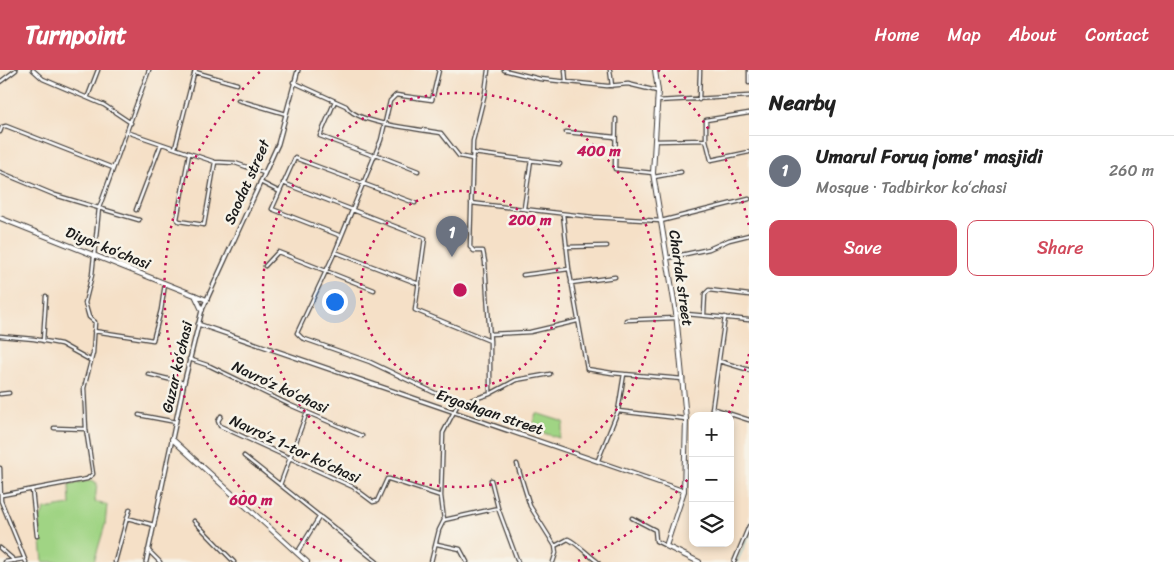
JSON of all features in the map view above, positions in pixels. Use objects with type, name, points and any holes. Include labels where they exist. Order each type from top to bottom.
[{"type":"main road","name":"Chartak street","points":[[655,70],[658,91],[654,175],[676,313],[686,419],[684,491]]},
{"type":"main road","name":"Diyor koʻchasi","points":[[0,218],[206,300]]},
{"type":"main road","points":[[195,295],[202,310]]},
{"type":"main road","points":[[172,439],[307,562]]},
{"type":"main road","points":[[684,491],[666,546],[699,562]]},
{"type":"street","points":[[0,82],[16,70]]},
{"type":"street","points":[[33,70],[45,80],[87,97],[130,122]]},
{"type":"street","points":[[87,97],[98,70]]},
{"type":"street","points":[[2,495],[87,479],[93,471],[86,428],[84,388],[95,322],[89,317],[85,306],[94,255],[99,208],[149,70]]},
{"type":"street","name":"Saodat street","points":[[206,300],[278,144],[293,82],[298,70]]},
{"type":"street","points":[[439,70],[432,100],[396,94],[390,101],[386,123],[375,156],[335,252],[297,330],[300,337],[370,362],[458,404]]},
{"type":"street","points":[[488,70],[485,93],[473,141],[470,247],[474,251],[483,251],[490,334],[490,394]]},
{"type":"street","points":[[504,70],[519,72],[532,78],[612,86],[628,84],[658,91]]},
{"type":"street","points":[[565,70],[566,81]]},
{"type":"street","points":[[610,70],[612,86]]},
{"type":"street","points":[[700,70],[700,100]]},
{"type":"street","points":[[749,70],[749,83]]},
{"type":"street","points":[[175,149],[195,71],[237,84]]},
{"type":"street","points":[[293,82],[346,106],[360,117],[378,123],[441,133],[459,156],[473,159]]},
{"type":"street","points":[[657,102],[749,96]]},
{"type":"street","points":[[238,100],[286,114]]},
{"type":"street","points":[[336,102],[320,136],[418,171]]},
{"type":"street","points":[[749,113],[706,120],[706,140],[711,160],[749,152]]},
{"type":"street","points":[[616,119],[616,170],[654,175],[681,172]]},
{"type":"street","points":[[0,132],[2,127],[6,126],[113,168]]},
{"type":"street","points":[[127,132],[215,162],[235,164],[264,173]]},
{"type":"street","points":[[566,132],[615,137]]},
{"type":"street","points":[[655,141],[706,140]]},
{"type":"street","points":[[136,210],[161,144]]},
{"type":"street","points":[[473,153],[560,164]]},
{"type":"street","points":[[189,154],[177,219],[179,221],[204,225],[215,162]]},
{"type":"street","points":[[341,236],[274,211],[271,208],[296,158],[415,203]]},
{"type":"street","points":[[524,208],[532,160]]},
{"type":"street","points":[[0,172],[55,195],[139,220]]},
{"type":"street","points":[[260,182],[278,191]]},
{"type":"street","points":[[283,183],[425,238],[415,310],[490,342]]},
{"type":"street","points":[[471,203],[562,213],[661,220],[749,198]]},
{"type":"street","points":[[562,213],[577,321],[587,369],[682,379]]},
{"type":"street","points":[[667,258],[709,249],[729,240],[749,235]]},
{"type":"street","points":[[566,247],[607,246]]},
{"type":"street","points":[[265,266],[278,252],[374,290]]},
{"type":"street","points":[[335,252],[419,284]]},
{"type":"street","points":[[523,275],[569,269]]},
{"type":"street","points":[[571,283],[614,276]]},
{"type":"street","points":[[94,331],[152,340],[161,310],[165,283]]},
{"type":"street","points":[[704,314],[705,294],[709,290],[749,296]]},
{"type":"street","points":[[43,341],[46,296]]},
{"type":"street","name":"Guzar koʻchasi","points":[[146,562],[189,359],[206,300]]},
{"type":"street","points":[[676,313],[704,314],[749,320]]},
{"type":"street","points":[[711,412],[725,317]]},
{"type":"street","points":[[626,320],[676,318]]},
{"type":"street","points":[[490,334],[530,332],[577,321]]},
{"type":"street","name":"Ergashgan street","points":[[198,324],[684,491]]},
{"type":"street","points":[[0,336],[43,341],[74,349],[90,360]]},
{"type":"street","name":"Navroʻz koʻchasi","points":[[189,359],[210,366],[362,436]]},
{"type":"street","points":[[720,361],[749,370]]},
{"type":"street","points":[[148,374],[184,383]]},
{"type":"street","points":[[432,562],[439,530],[444,520],[441,496],[443,434],[453,411],[458,404],[490,394],[516,380],[550,374]]},
{"type":"street","points":[[598,460],[618,411],[624,374]]},
{"type":"street","points":[[0,394],[9,393]]},
{"type":"street","points":[[712,408],[749,420]]},
{"type":"street","points":[[618,411],[686,419]]},
{"type":"street","points":[[280,485],[307,412]]},
{"type":"street","points":[[139,415],[176,422]]},
{"type":"street","name":"Navroʻz 1-tor koʻchasi","points":[[221,416],[218,421],[220,426],[352,487],[374,503],[388,479],[441,496]]},
{"type":"street","points":[[54,428],[86,428]]},
{"type":"street","points":[[244,456],[376,562]]},
{"type":"street","points":[[516,464],[530,506],[555,546],[556,553],[553,562]]},
{"type":"street","points":[[0,468],[1,501],[25,561],[5,562]]},
{"type":"street","points":[[491,480],[498,508],[518,562]]},
{"type":"street","points":[[32,490],[37,536]]},
{"type":"street","points":[[0,508],[6,513]]},
{"type":"street","points":[[444,520],[498,508]]},
{"type":"street","points":[[115,562],[130,509]]},
{"type":"street","points":[[297,553],[320,516]]},
{"type":"street","points":[[127,518],[154,525]]},
{"type":"street","points":[[632,518],[655,530],[656,541],[666,546]]},
{"type":"street","points":[[194,521],[234,562]]},
{"type":"street","points":[[734,562],[749,526]]},
{"type":"street","points":[[555,546],[568,539],[571,540],[598,562]]},
{"type":"street","points":[[437,544],[460,549],[467,562]]},
{"type":"street","points":[[0,548],[15,561]]},
{"type":"street","points":[[148,550],[160,562]]},
{"type":"green space","points":[[536,413],[564,422],[559,438],[531,429]]},
{"type":"green space","points":[[91,480],[97,483],[95,502],[107,505],[105,525],[94,562],[43,562],[39,520],[45,509],[70,505],[69,484]]},
{"type":"waterway","points":[[737,562],[749,535]]},
{"type":"place","name":"Umarul Foruq jome' masjidi","points":[[452,257]]}]
